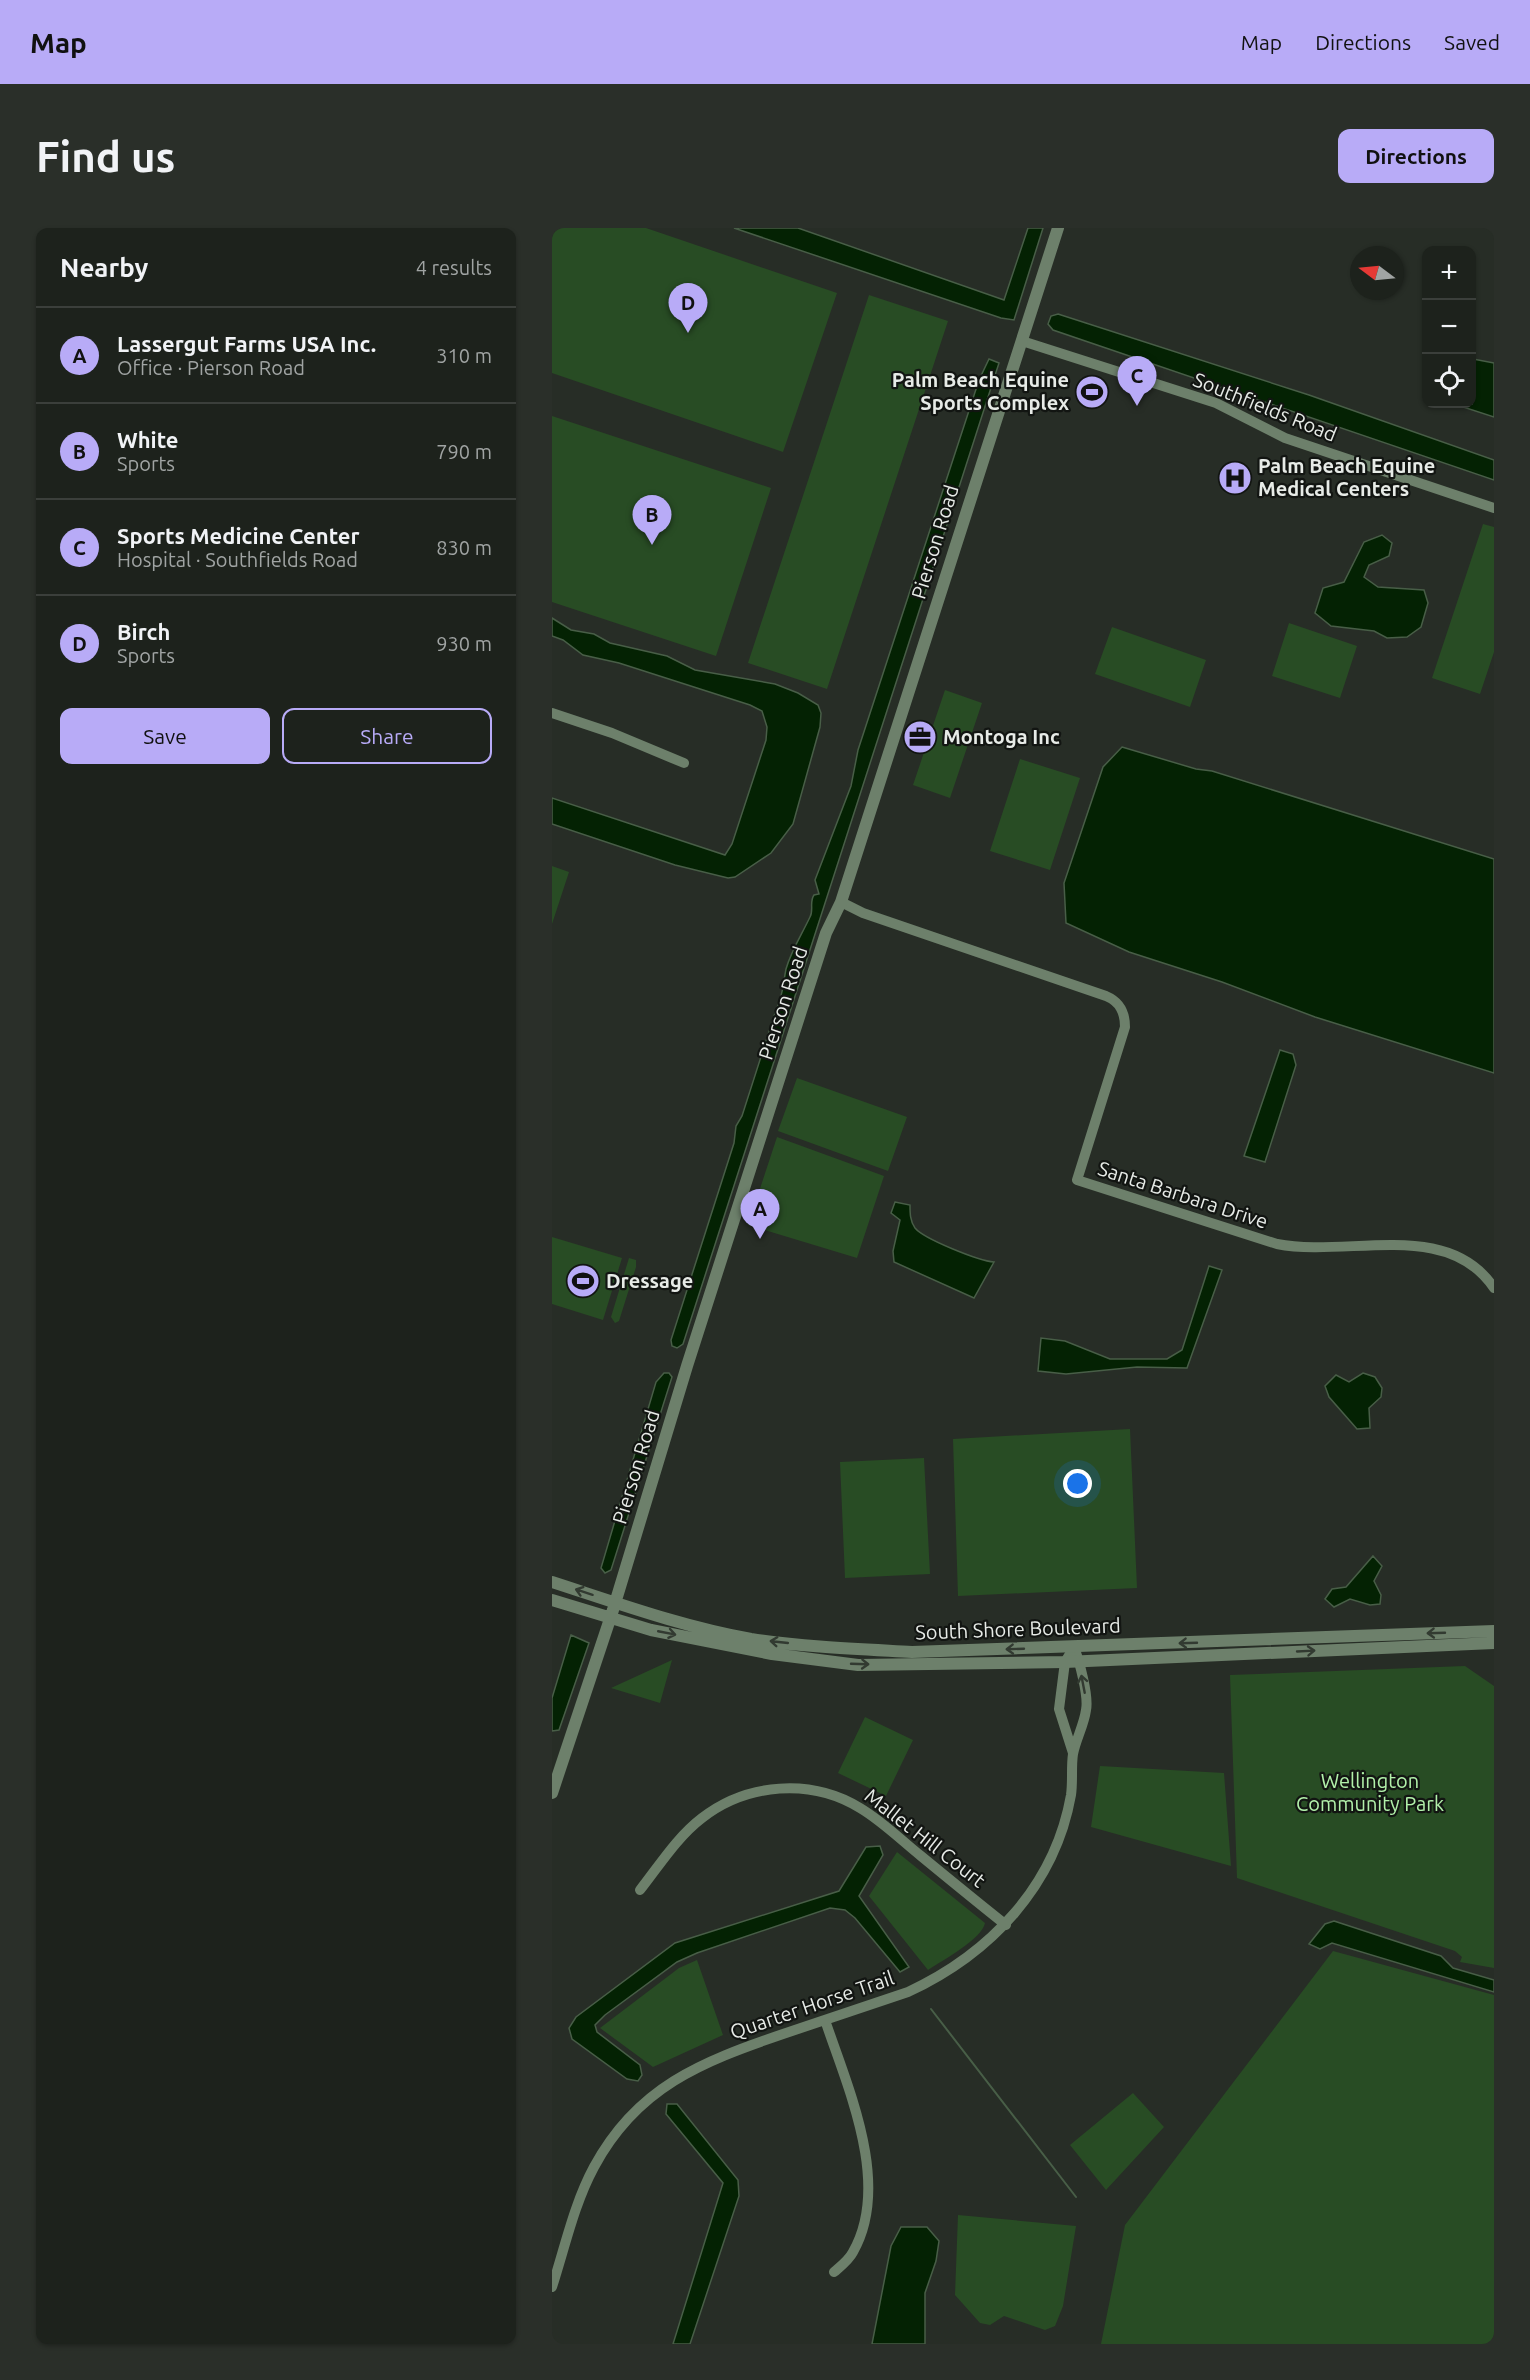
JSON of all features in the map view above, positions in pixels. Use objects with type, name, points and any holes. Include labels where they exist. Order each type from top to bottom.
[{"type":"street","name":"Pierson Road","points":[[552,1793],[611,1618],[687,1366],[826,933],[841,902],[1058,228]]},
{"type":"street","name":"Southfields Road","points":[[1022,340],[1216,403],[1289,440],[1494,508]]},
{"type":"street","points":[[552,713],[612,733],[684,763]]},
{"type":"street","name":"Santa Barbara Drive","points":[[841,902],[863,913],[1106,996],[1117,1002],[1124,1014],[1125,1027],[1077,1180],[1268,1241],[1297,1248],[1418,1245],[1445,1250],[1474,1266],[1494,1288]]},
{"type":"street","name":"South Shore Boulevard","points":[[552,1582],[615,1604],[751,1639],[840,1648],[912,1652],[1494,1631]]},
{"type":"street","name":"South Shore Boulevard","points":[[552,1600],[651,1630],[772,1654],[858,1665],[1065,1662],[1494,1642]]},
{"type":"street","name":"Quarter Horse Trail","points":[[552,2287],[587,2182],[607,2146],[638,2108],[664,2086],[706,2061],[908,1992],[932,1981],[969,1958],[1006,1925],[1037,1883],[1060,1836],[1071,1794],[1074,1753],[1087,1707],[1079,1661],[1074,1647]]},
{"type":"street","name":"Quarter Horse Trail","points":[[1074,1647],[1065,1662],[1059,1709],[1074,1753]]},
{"type":"street","name":"Mallet Hill Court","points":[[640,1890],[687,1832],[716,1808],[745,1795],[770,1789],[795,1788],[832,1795],[861,1808],[1006,1925]]},
{"type":"street","points":[[825,2020],[859,2119],[867,2165],[866,2204],[858,2242],[852,2255],[834,2272]]},
{"type":"green space","points":[[552,228],[646,228],[837,293],[783,452],[552,373]]},
{"type":"green space","points":[[869,295],[948,321],[827,689],[748,663]]},
{"type":"green space","points":[[552,416],[771,488],[716,656],[552,602]]},
{"type":"green space","points":[[1483,524],[1494,527],[1494,652],[1480,694],[1432,678]]},
{"type":"green space","points":[[1289,623],[1357,646],[1340,698],[1272,676]]},
{"type":"green space","points":[[1112,627],[1206,660],[1190,707],[1095,674]]},
{"type":"green space","points":[[945,690],[982,703],[950,798],[913,785]]},
{"type":"green space","points":[[1020,759],[1080,778],[1050,870],[990,851]]},
{"type":"green space","points":[[552,866],[569,872],[552,924]]},
{"type":"green space","points":[[797,1078],[907,1117],[888,1171],[778,1131]]},
{"type":"green space","points":[[777,1137],[884,1176],[857,1258],[748,1225]]},
{"type":"green space","name":"Dressage","points":[[552,1237],[622,1258],[603,1320],[552,1304]]},
{"type":"green space","points":[[629,1258],[636,1260],[636,1267],[619,1321],[615,1323],[611,1317]]},
{"type":"green space","points":[[1130,1429],[1137,1588],[958,1596],[953,1439]]},
{"type":"green space","points":[[924,1458],[930,1574],[845,1578],[840,1462]]},
{"type":"green space","points":[[672,1660],[660,1703],[611,1688]]},
{"type":"green space","name":"Wellington Community Park","points":[[1465,1666],[1494,1686],[1494,1968],[1460,1962],[1462,1957],[1455,1951],[1237,1878],[1230,1675]]},
{"type":"green space","points":[[865,1717],[913,1740],[886,1796],[838,1773]]},
{"type":"green space","points":[[1100,1766],[1224,1773],[1231,1866],[1091,1827]]},
{"type":"green space","points":[[897,1852],[985,1923],[970,1942],[928,1970],[869,1896]]},
{"type":"green space","points":[[1333,1951],[1494,1995],[1494,2344],[1101,2344],[1125,2225]]},
{"type":"green space","points":[[697,1960],[723,2035],[653,2067],[600,2028],[679,1968]]},
{"type":"green space","points":[[1133,2093],[1164,2127],[1106,2190],[1070,2145]]},
{"type":"green space","points":[[958,2215],[1076,2226],[1063,2306],[1055,2326],[1045,2330],[1004,2316],[990,2325],[980,2323],[955,2295]]},
{"type":"shaded area","points":[[734,228],[798,228],[1004,300],[1028,228],[1043,228],[1014,320],[1001,318]]},
{"type":"shaded area","points":[[1058,314],[1309,395],[1494,460],[1494,480],[1053,330],[1048,324],[1051,316]]},
{"type":"shaded area","points":[[989,359],[999,363],[683,1344],[677,1348],[672,1346],[671,1340],[734,1143],[736,1126],[742,1116],[780,1000],[788,962],[811,914],[814,895],[819,894],[815,880],[851,786],[858,750],[979,380]]},
{"type":"shaded area","points":[[1476,360],[1494,363],[1494,417],[1466,408],[1476,408]]},
{"type":"shaded area","points":[[1382,535],[1392,543],[1389,556],[1369,565],[1364,577],[1378,587],[1424,590],[1428,603],[1421,627],[1407,637],[1387,638],[1374,631],[1331,626],[1315,613],[1323,588],[1344,582],[1364,542]]},
{"type":"shaded area","points":[[552,618],[571,630],[594,634],[610,643],[667,656],[695,670],[775,684],[798,693],[818,705],[821,713],[820,727],[793,824],[771,853],[735,877],[728,878],[675,865],[552,824],[552,798],[725,855],[732,844],[766,740],[767,727],[762,711],[750,705],[619,663],[583,655],[563,640],[552,636]]},
{"type":"shaded area","points":[[1122,747],[1196,769],[1212,771],[1494,859],[1494,1073],[1315,1017],[1222,982],[1129,952],[1066,923],[1064,883],[1103,767]]},
{"type":"shaded area","points":[[1280,1050],[1293,1054],[1296,1065],[1265,1162],[1244,1156]]},
{"type":"shaded area","points":[[895,1202],[910,1205],[912,1223],[920,1233],[952,1249],[994,1262],[974,1298],[894,1262],[893,1251],[900,1220],[891,1213]]},
{"type":"shaded area","points":[[1209,1266],[1222,1270],[1187,1368],[1137,1367],[1066,1374],[1038,1371],[1041,1338],[1065,1341],[1110,1359],[1167,1359],[1182,1350]]},
{"type":"shaded area","points":[[664,1373],[669,1373],[672,1377],[611,1570],[605,1573],[601,1568],[656,1382]]},
{"type":"shaded area","points":[[1363,1373],[1375,1377],[1382,1388],[1381,1397],[1369,1408],[1370,1428],[1357,1429],[1329,1397],[1325,1386],[1336,1375],[1349,1382]]},
{"type":"shaded area","points":[[1373,1556],[1382,1566],[1374,1581],[1381,1595],[1380,1604],[1370,1605],[1350,1599],[1334,1607],[1325,1599],[1332,1589],[1346,1587]]},
{"type":"shaded area","points":[[571,1635],[589,1643],[559,1730],[552,1731],[552,1698]]},
{"type":"shaded area","points":[[880,1846],[883,1855],[859,1896],[909,1967],[900,1972],[855,1918],[845,1910],[830,1908],[697,1953],[677,1962],[605,2015],[595,2025],[597,2032],[640,2065],[642,2075],[638,2081],[627,2079],[572,2039],[569,2028],[576,2017],[675,1943],[839,1891],[866,1847]]},
{"type":"shaded area","points":[[1334,1921],[1441,1956],[1453,1968],[1494,1980],[1494,1992],[1332,1943],[1320,1949],[1309,1944],[1325,1924]]},
{"type":"shaded area","points":[[667,2104],[677,2104],[738,2180],[739,2196],[690,2344],[673,2344],[723,2183],[666,2114]]},
{"type":"shaded area","points":[[901,2227],[927,2227],[939,2241],[936,2261],[925,2293],[925,2344],[872,2344],[891,2246]]},
{"type":"waterway","points":[[931,2009],[1076,2197]]},
{"type":"place","name":"Birch","points":[[688,333]]},
{"type":"place","name":"Palm Beach Equine Sports Complex","points":[[1092,392]]},
{"type":"place","name":"Sports Medicine Center","points":[[1137,406]]},
{"type":"place","name":"Palm Beach Equine Medical Centers","points":[[1235,478]]},
{"type":"place","name":"White","points":[[652,545]]},
{"type":"place","name":"Montoga Inc","points":[[920,737]]},
{"type":"place","name":"Lassergut Farms USA Inc.","points":[[760,1239]]},
{"type":"place","name":"Dressage","points":[[583,1281]]}]
